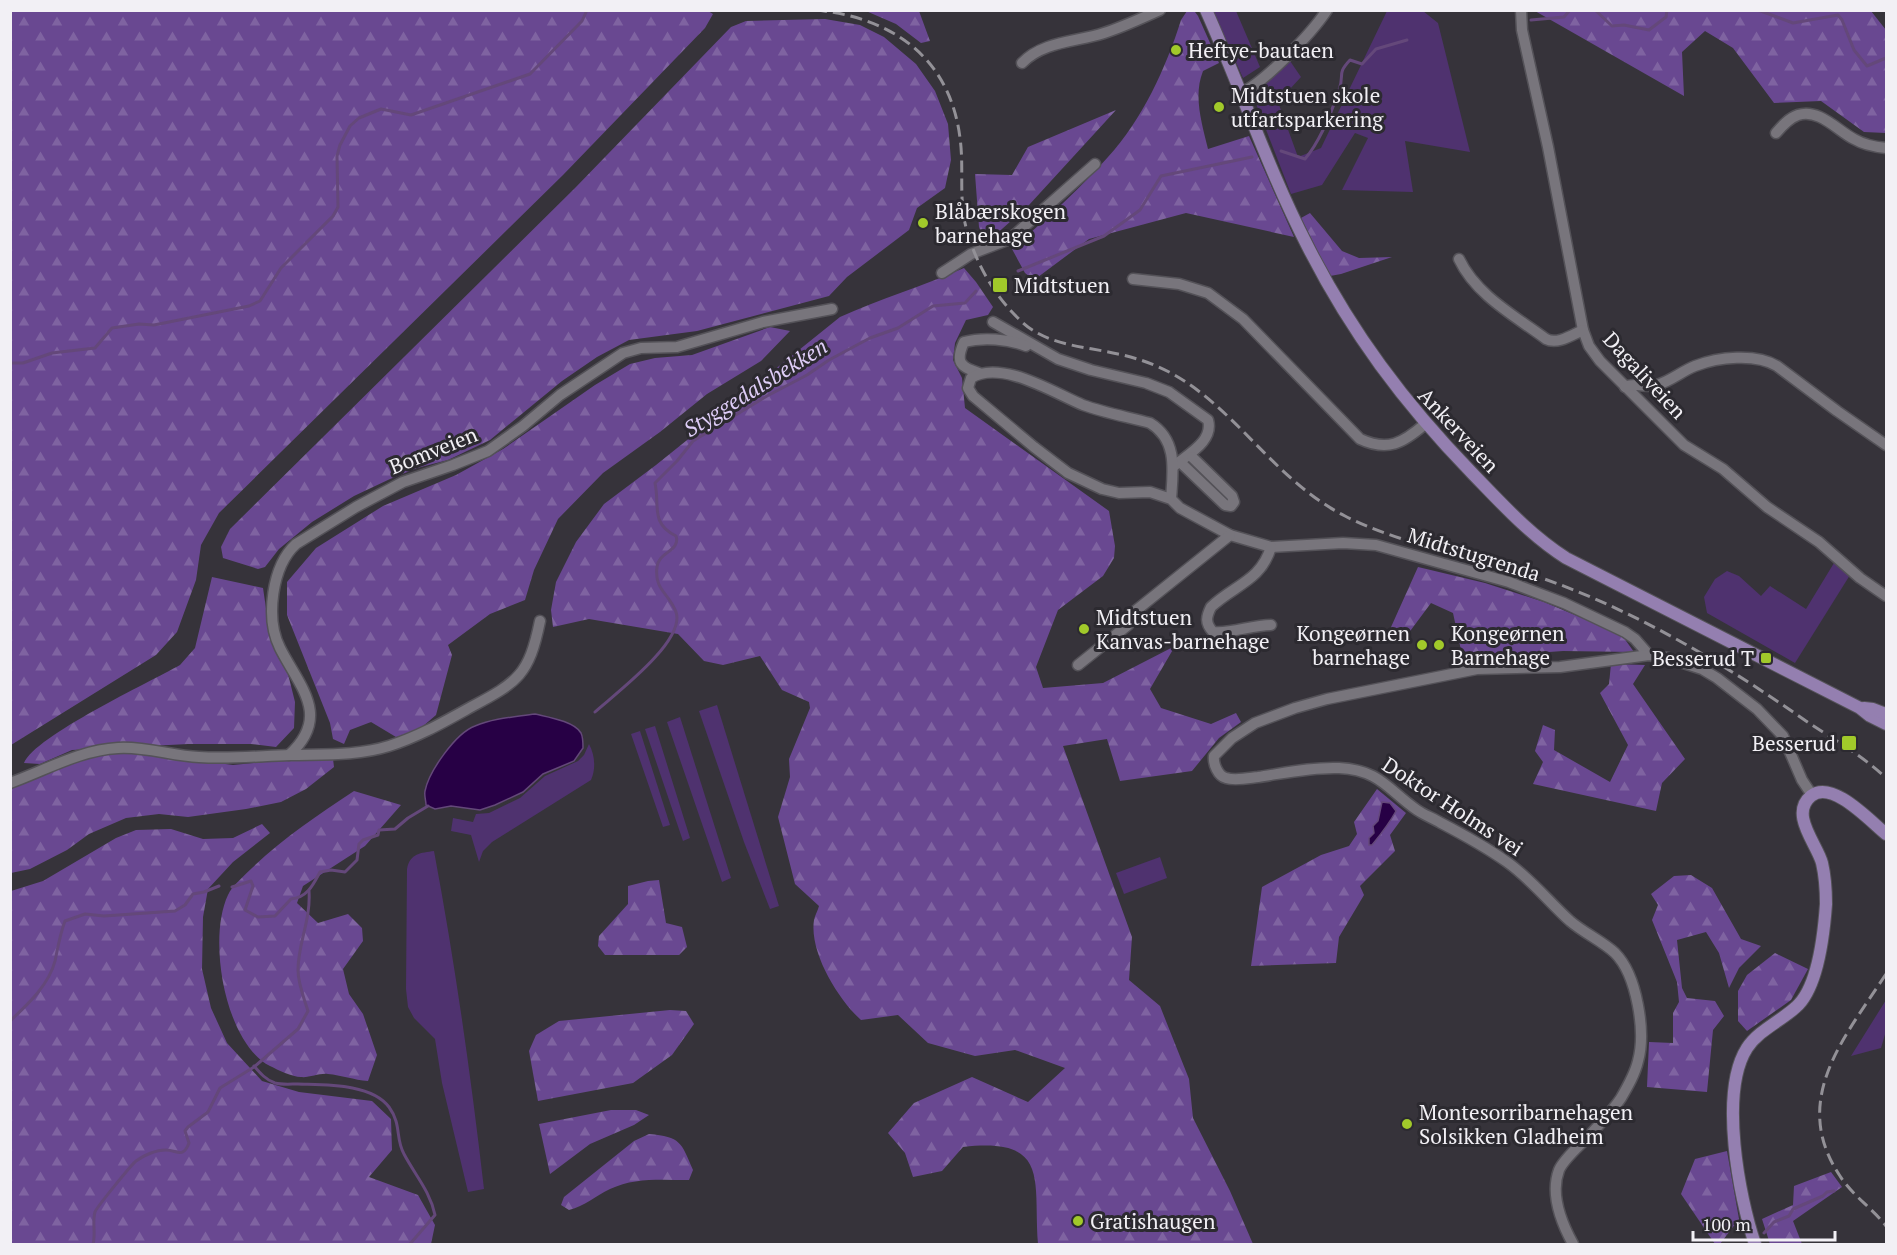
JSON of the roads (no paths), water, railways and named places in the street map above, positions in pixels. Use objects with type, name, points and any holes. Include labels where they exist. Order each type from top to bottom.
[{"type":"main road","name":"Ankerveien","points":[[1206,10],[1290,211],[1317,266],[1372,355],[1425,424],[1515,518],[1556,552],[1860,708],[1886,724]]},
{"type":"main road","name":"Ankerveien","points":[[1860,708],[1873,709],[1887,714]]},
{"type":"main road","points":[[1886,724],[1887,732]]},
{"type":"main road","points":[[1755,1245],[1743,1202],[1736,1160],[1735,1085],[1741,1059],[1748,1047],[1767,1028],[1798,1006],[1812,981],[1825,921],[1826,898],[1822,863],[1803,817],[1804,807],[1812,795],[1827,791],[1838,795],[1887,834]]},
{"type":"street","points":[[1022,63],[1030,55],[1042,49],[1104,33],[1160,10]]},
{"type":"street","points":[[1241,93],[1259,81],[1306,36],[1327,10]]},
{"type":"street","name":"Dagaliveien","points":[[1521,10],[1522,30],[1548,147],[1583,330],[1593,353],[1684,445],[1723,469],[1767,507],[1819,542],[1860,578],[1887,596]]},
{"type":"street","points":[[1776,133],[1792,118],[1800,114],[1813,114],[1855,140],[1870,146],[1887,148]]},
{"type":"street","points":[[942,273],[971,254],[1011,238],[1095,164]]},
{"type":"street","points":[[1459,260],[1468,275],[1482,290],[1551,342],[1583,330]]},
{"type":"street","points":[[1133,279],[1179,284],[1208,293],[1217,299],[1243,319],[1360,439],[1375,446],[1391,445],[1408,439],[1425,424]]},
{"type":"street","name":"Bomveien","points":[[289,755],[304,738],[309,718],[309,704],[303,685],[280,647],[275,633],[274,586],[280,564],[296,544],[402,482],[470,459],[488,450],[523,426],[560,394],[623,353],[641,348],[677,347],[763,322],[832,309]]},
{"type":"street","points":[[993,322],[1058,359]]},
{"type":"street","points":[[1171,499],[1177,464],[1208,438],[1210,427],[1208,420],[1169,392],[1146,383],[1091,370],[1014,341],[973,340],[964,342],[959,352],[960,362],[966,369],[979,373],[1003,373],[1051,389],[1088,406],[1150,423],[1164,435],[1177,464],[1226,505],[1231,506],[1234,502],[1232,496],[1192,457]]},
{"type":"street","points":[[1625,387],[1655,386],[1693,367],[1711,361],[1742,359],[1767,361],[1887,445]]},
{"type":"street","name":"Midtstugrenda","points":[[979,373],[971,378],[968,388],[973,396],[1068,472],[1102,489],[1119,493],[1150,492],[1171,499],[1180,508],[1230,536],[1271,547],[1343,543],[1376,545],[1509,582],[1564,603],[1625,632],[1635,639],[1649,655]]},
{"type":"street","points":[[1078,665],[1128,625],[1134,612],[1230,536]]},
{"type":"street","points":[[1271,547],[1267,559],[1256,575],[1210,607],[1207,615],[1207,624],[1213,632],[1220,633],[1244,627],[1271,625]]},
{"type":"street","points":[[10,783],[62,761],[116,748],[137,748],[196,757],[243,759],[365,751],[388,746],[428,731],[506,688],[518,677],[531,658],[540,621]]},
{"type":"street","name":"Doktor Holms vei","points":[[1573,1245],[1562,1220],[1557,1198],[1556,1180],[1560,1168],[1616,1104],[1630,1082],[1639,1058],[1637,1005],[1629,974],[1619,958],[1570,921],[1510,864],[1475,841],[1418,811],[1388,784],[1372,775],[1355,769],[1332,768],[1246,779],[1227,779],[1221,775],[1213,760],[1226,742],[1255,723],[1279,713],[1327,699],[1477,669],[1560,667],[1649,655],[1668,658],[1702,669],[1757,709],[1783,736],[1802,780],[1812,795]]},
{"type":"waterway","points":[[10,363],[23,363],[52,353],[95,348],[112,328],[139,324],[154,325],[249,306],[260,301],[281,268],[333,216],[338,207],[337,156],[350,126],[359,118],[381,109],[411,115],[530,74],[582,21],[587,10]]},
{"type":"waterway","name":"Styggedalsbekken","points":[[1531,20],[1564,17],[1570,10]]},
{"type":"waterway","name":"Styggedalsbekken","points":[[1595,10],[1612,26],[1624,25],[1649,30],[1666,17],[1667,10]]},
{"type":"waterway","name":"Styggedalsbekken","points":[[1758,10],[1793,23],[1838,15],[1854,50],[1867,66],[1886,58]]},
{"type":"waterway","name":"Styggedalsbekken","points":[[1281,151],[1305,159],[1311,152],[1329,117],[1341,85],[1342,72],[1350,60],[1362,64],[1376,49],[1407,40]]},
{"type":"waterway","name":"Styggedalsbekken","points":[[1018,271],[1104,236],[1140,210],[1161,176],[1252,157]]},
{"type":"waterway","name":"Styggedalsbekken","points":[[595,712],[660,652],[676,624],[676,612],[660,586],[657,567],[661,558],[677,541],[676,536],[668,531],[659,520],[655,483],[693,441],[870,338],[898,328],[933,306],[965,303],[976,291]]},
{"type":"waterway","name":"Styggedalsbekken","points":[[232,887],[251,881],[253,886],[245,910],[258,917],[275,916],[291,899],[305,893],[320,872],[331,870],[345,872],[357,860],[359,844],[363,840],[378,835],[379,830],[395,829],[428,806]]},
{"type":"waterway","name":"Styggedalsbekken","points":[[10,1021],[37,994],[48,978],[55,961],[65,921],[85,914],[104,916],[175,911],[185,905],[193,894],[219,886]]},
{"type":"waterway","points":[[93,1244],[95,1212],[133,1164],[150,1153],[166,1150],[184,1151],[189,1143],[185,1131],[208,1112],[220,1088],[254,1067],[298,1029],[308,1011],[300,986],[298,970],[308,912],[309,891]]},
{"type":"waterway","points":[[254,1066],[261,1074],[275,1083],[333,1085],[359,1089],[371,1093],[389,1107],[396,1120],[401,1148],[426,1191],[435,1215],[410,1244]]},
{"type":"waterway","points":[[1764,1233],[1774,1222],[1789,1216],[1793,1209],[1827,1192],[1834,1191]]},
{"type":"railway","points":[[815,10],[843,14],[892,32],[912,46],[930,64],[944,85],[954,110],[961,149],[963,212],[973,249],[993,288],[1010,310],[1030,329],[1066,344],[1132,357],[1171,373],[1216,405],[1297,484],[1345,516],[1390,535],[1533,575],[1605,603],[1675,638],[1742,678],[1858,755],[1886,778]]},
{"type":"railway","points":[[1886,974],[1854,1021],[1828,1070],[1821,1095],[1820,1121],[1826,1148],[1840,1176],[1886,1226]]},
{"type":"place","name":"Heftye-bautaen","points":[[1176,50]]},
{"type":"place","name":"Midtstuen skole utfartsparkering","points":[[1219,107]]},
{"type":"place","name":"Blåbærskogen barnehage","points":[[923,223]]},
{"type":"place","name":"Midtstuen","points":[[1000,285]]},
{"type":"place","name":"Midtstuen Kanvas-barnehage","points":[[1084,629]]},
{"type":"place","name":"Kongeørnen barnehage","points":[[1422,645]]},
{"type":"place","name":"Kongeørnen Barnehage","points":[[1439,645]]},
{"type":"place","name":"Besserud T","points":[[1766,658]]},
{"type":"place","name":"Besserud","points":[[1849,743]]},
{"type":"place","name":"Montesorribarnehagen Solsikken Gladheim","points":[[1407,1124]]},
{"type":"place","name":"Gratishaugen","points":[[1078,1221]]}]
